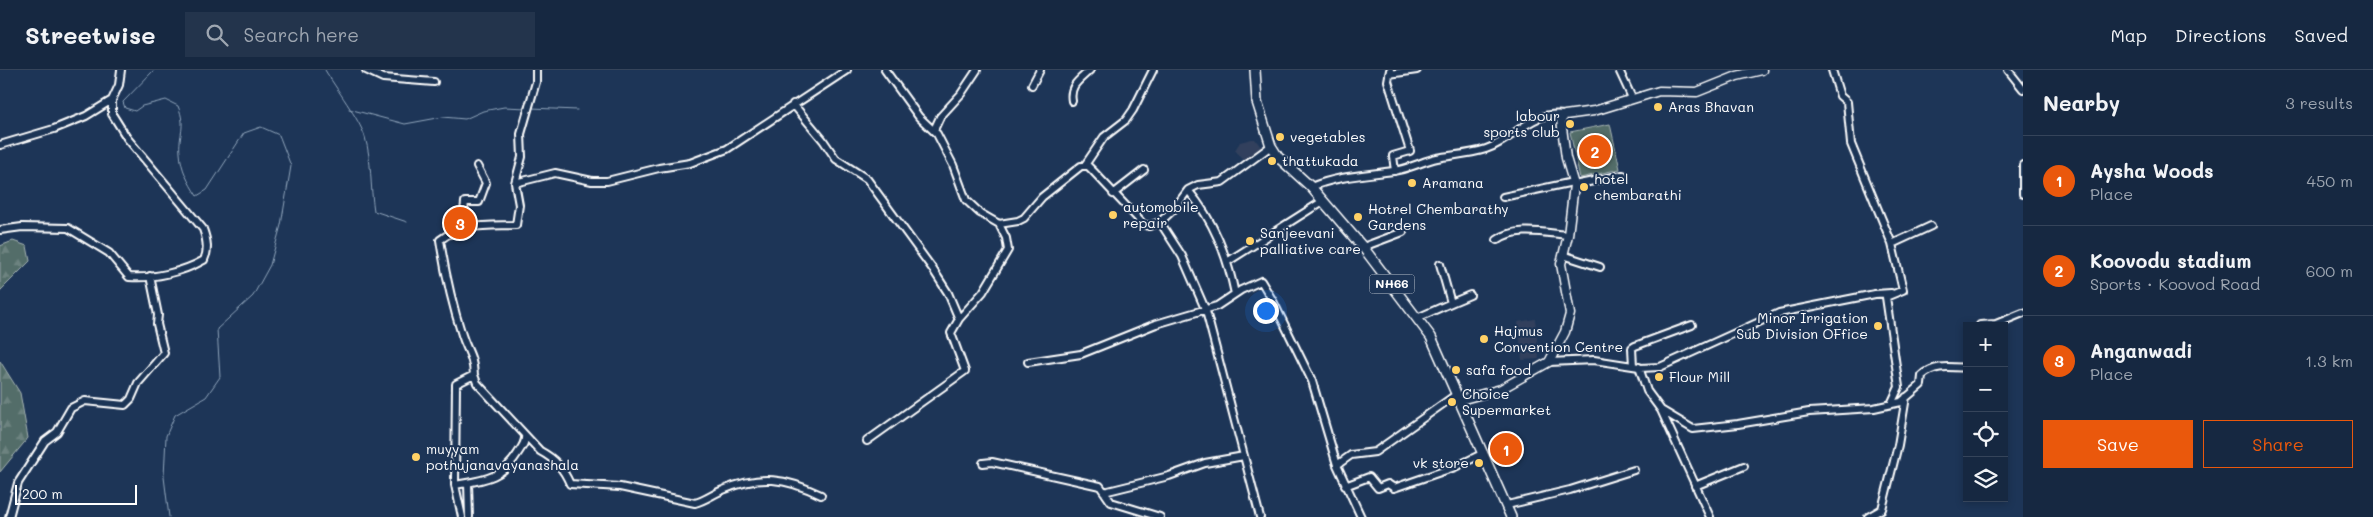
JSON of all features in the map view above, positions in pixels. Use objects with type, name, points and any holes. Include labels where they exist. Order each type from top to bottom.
[{"type":"highway","name":"NH66","points":[[1255,70],[1257,102],[1271,146],[1278,158],[1310,187],[1363,247],[1431,338],[1511,517]]},
{"type":"main road","points":[[1459,397],[1502,389],[1549,362],[1565,332],[1570,314],[1561,264],[1568,235],[1574,184],[1561,128],[1561,120],[1565,115],[1594,111],[1659,91],[1697,92],[1737,76],[1762,70]]},
{"type":"street","points":[[0,230],[22,227],[68,228],[109,253],[129,277],[150,276],[185,269],[204,260],[207,239],[203,229],[127,138],[112,114],[112,100],[119,85],[121,70]]},
{"type":"street","points":[[366,70],[383,78],[434,82]]},
{"type":"street","points":[[536,70],[536,82],[521,134],[522,157],[515,184],[519,205],[516,225],[475,226],[449,233],[440,240],[443,262],[460,328],[471,353],[477,383],[540,451],[553,458],[565,473],[570,484],[620,487],[695,503],[706,500],[723,490],[765,479],[793,482],[821,495]]},
{"type":"street","points":[[515,184],[555,173],[592,181],[607,181],[659,168],[690,163],[727,149],[847,70]]},
{"type":"street","points":[[867,440],[965,371],[951,333],[960,319],[983,292],[1008,250],[1006,238],[999,224],[980,214],[966,200],[953,165],[934,130],[918,117],[884,70]]},
{"type":"street","points":[[934,130],[940,117],[961,94],[977,70]]},
{"type":"street","points":[[1032,85],[1040,70]]},
{"type":"street","points":[[1072,101],[1070,94],[1072,88],[1090,70]]},
{"type":"street","points":[[999,224],[1018,221],[1024,218],[1042,197],[1081,166],[1085,166],[1104,137],[1130,115],[1153,70]]},
{"type":"street","points":[[1396,171],[1393,156],[1410,151],[1390,90],[1390,72],[1416,70]]},
{"type":"street","points":[[1619,70],[1632,98]]},
{"type":"street","points":[[1832,70],[1840,96],[1847,102],[1852,144],[1857,161],[1892,244],[1903,290],[1886,297],[1899,387],[1905,398],[1898,445],[1882,509],[1868,517]]},
{"type":"street","points":[[2008,70],[2023,89]]},
{"type":"street","points":[[0,145],[54,129],[86,116],[112,100]]},
{"type":"street","points":[[793,104],[824,140],[836,159],[867,180],[932,268],[948,293],[960,319]]},
{"type":"street","points":[[1310,187],[1326,180],[1396,171],[1436,158],[1470,154],[1495,146],[1527,122],[1545,116],[1565,115]]},
{"type":"street","points":[[1085,166],[1093,171],[1143,224],[1149,226],[1160,222],[1174,209],[1188,190],[1198,185],[1222,182],[1271,146]]},
{"type":"street","points":[[2023,165],[2023,194]]},
{"type":"street","points":[[464,229],[468,224],[464,212],[465,202],[479,202],[486,183],[477,166]]},
{"type":"street","points":[[1113,194],[1144,170]]},
{"type":"street","points":[[1503,197],[1623,174]]},
{"type":"street","points":[[1188,190],[1211,220],[1227,262],[1235,294]]},
{"type":"street","points":[[1227,262],[1323,201]]},
{"type":"street","points":[[1160,222],[1182,256],[1205,310],[1260,517]]},
{"type":"street","points":[[1892,244],[1931,226]]},
{"type":"street","points":[[1363,247],[1403,232]]},
{"type":"street","points":[[1496,240],[1503,235],[1528,232],[1568,235]]},
{"type":"street","points":[[1563,255],[1600,268]]},
{"type":"street","points":[[1440,264],[1451,303]]},
{"type":"street","points":[[9,517],[18,483],[46,441],[57,432],[64,416],[71,408],[85,401],[125,405],[138,383],[161,358],[164,350],[156,324],[158,315],[150,276]]},
{"type":"street","points":[[1028,362],[1081,354],[1156,324],[1217,306],[1260,281],[1264,284],[1312,381],[1337,465],[1345,486],[1361,517]]},
{"type":"street","points":[[1549,362],[1594,360],[1636,367],[1660,367],[1779,313],[1874,294],[1893,293]]},
{"type":"street","points":[[1417,318],[1470,295]]},
{"type":"street","points":[[2003,322],[2023,313]]},
{"type":"street","points":[[1692,325],[1632,348],[1636,367],[1647,391],[1661,410],[1710,517]]},
{"type":"street","points":[[1661,410],[1693,428],[1738,424],[1809,412],[1874,408],[1905,398],[1921,385],[1922,376],[1929,369],[1943,367],[1963,368]]},
{"type":"street","points":[[462,517],[455,485],[456,384],[474,375]]},
{"type":"street","points":[[1891,404],[1899,387]]},
{"type":"street","points":[[1337,465],[1351,455],[1375,452],[1459,397]]},
{"type":"street","points":[[455,485],[492,478],[503,472],[524,444],[525,435]]},
{"type":"street","points":[[1345,486],[1369,477],[1378,488],[1388,484],[1394,488],[1455,467],[1484,453]]},
{"type":"street","points":[[1104,492],[1169,476],[1205,462],[1244,456]]},
{"type":"street","points":[[983,463],[992,462],[1100,486],[1111,502],[1160,517]]},
{"type":"street","points":[[1695,486],[1744,466]]},
{"type":"street","points":[[1507,505],[1570,490],[1634,470]]},
{"type":"street","points":[[468,483],[469,517]]},
{"type":"shaded area","points":[[1255,139],[1261,147],[1244,161],[1235,150],[1240,142]]},
{"type":"shaded area","points":[[1535,319],[1539,359],[1522,360],[1518,322]]},
{"type":"green space","points":[[1610,124],[1620,169],[1580,178],[1570,132]]},
{"type":"green space","points":[[13,241],[27,246],[30,261],[0,291],[0,246]]},
{"type":"green space","points":[[0,361],[20,393],[28,438],[0,472]]},
{"type":"waterway","points":[[154,70],[123,102],[125,108],[135,111],[142,106],[166,100],[178,106],[182,120],[180,146],[183,170],[197,196],[207,190],[244,133],[261,127],[279,135],[291,166],[281,225],[270,265],[253,296],[217,329],[220,377],[206,397],[175,415],[166,436],[164,477],[169,517]]},
{"type":"waterway","points":[[325,70],[353,113],[365,137],[369,155],[374,211],[407,222]]},
{"type":"waterway","points":[[349,109],[405,124],[443,117],[465,119],[483,111],[504,107],[527,108]]},
{"type":"waterway","points":[[531,108],[577,110]]},
{"type":"place","name":"Aras Bhavan","points":[[1658,107]]},
{"type":"place","name":"labour sports club","points":[[1570,124]]},
{"type":"place","name":"vegetables","points":[[1280,137]]},
{"type":"place","name":"Koovodu stadium","points":[[1595,151]]},
{"type":"place","name":"thattukada","points":[[1272,161]]},
{"type":"place","name":"Aramana","points":[[1412,183]]},
{"type":"place","name":"hotel chembarathi","points":[[1584,187]]},
{"type":"place","name":"automobile repair","points":[[1113,215]]},
{"type":"place","name":"Hotrel Chembarathy Gardens","points":[[1358,217]]},
{"type":"place","name":"Anganwadi","points":[[460,223]]},
{"type":"place","name":"Sanjeevani palliative care","points":[[1250,241]]},
{"type":"place","name":"Minor Irrigation Sub Division OFfice","points":[[1878,326]]},
{"type":"place","name":"Hajmus Convention Centre","points":[[1484,339]]},
{"type":"place","name":"safa food","points":[[1456,370]]},
{"type":"place","name":"Flour Mill","points":[[1659,377]]},
{"type":"place","name":"Choice Supermarket","points":[[1452,402]]},
{"type":"place","name":"Aysha Woods","points":[[1506,449]]},
{"type":"place","name":"muyyam pothujanavayanashala","points":[[416,457]]},
{"type":"place","name":"vk store","points":[[1479,463]]}]
